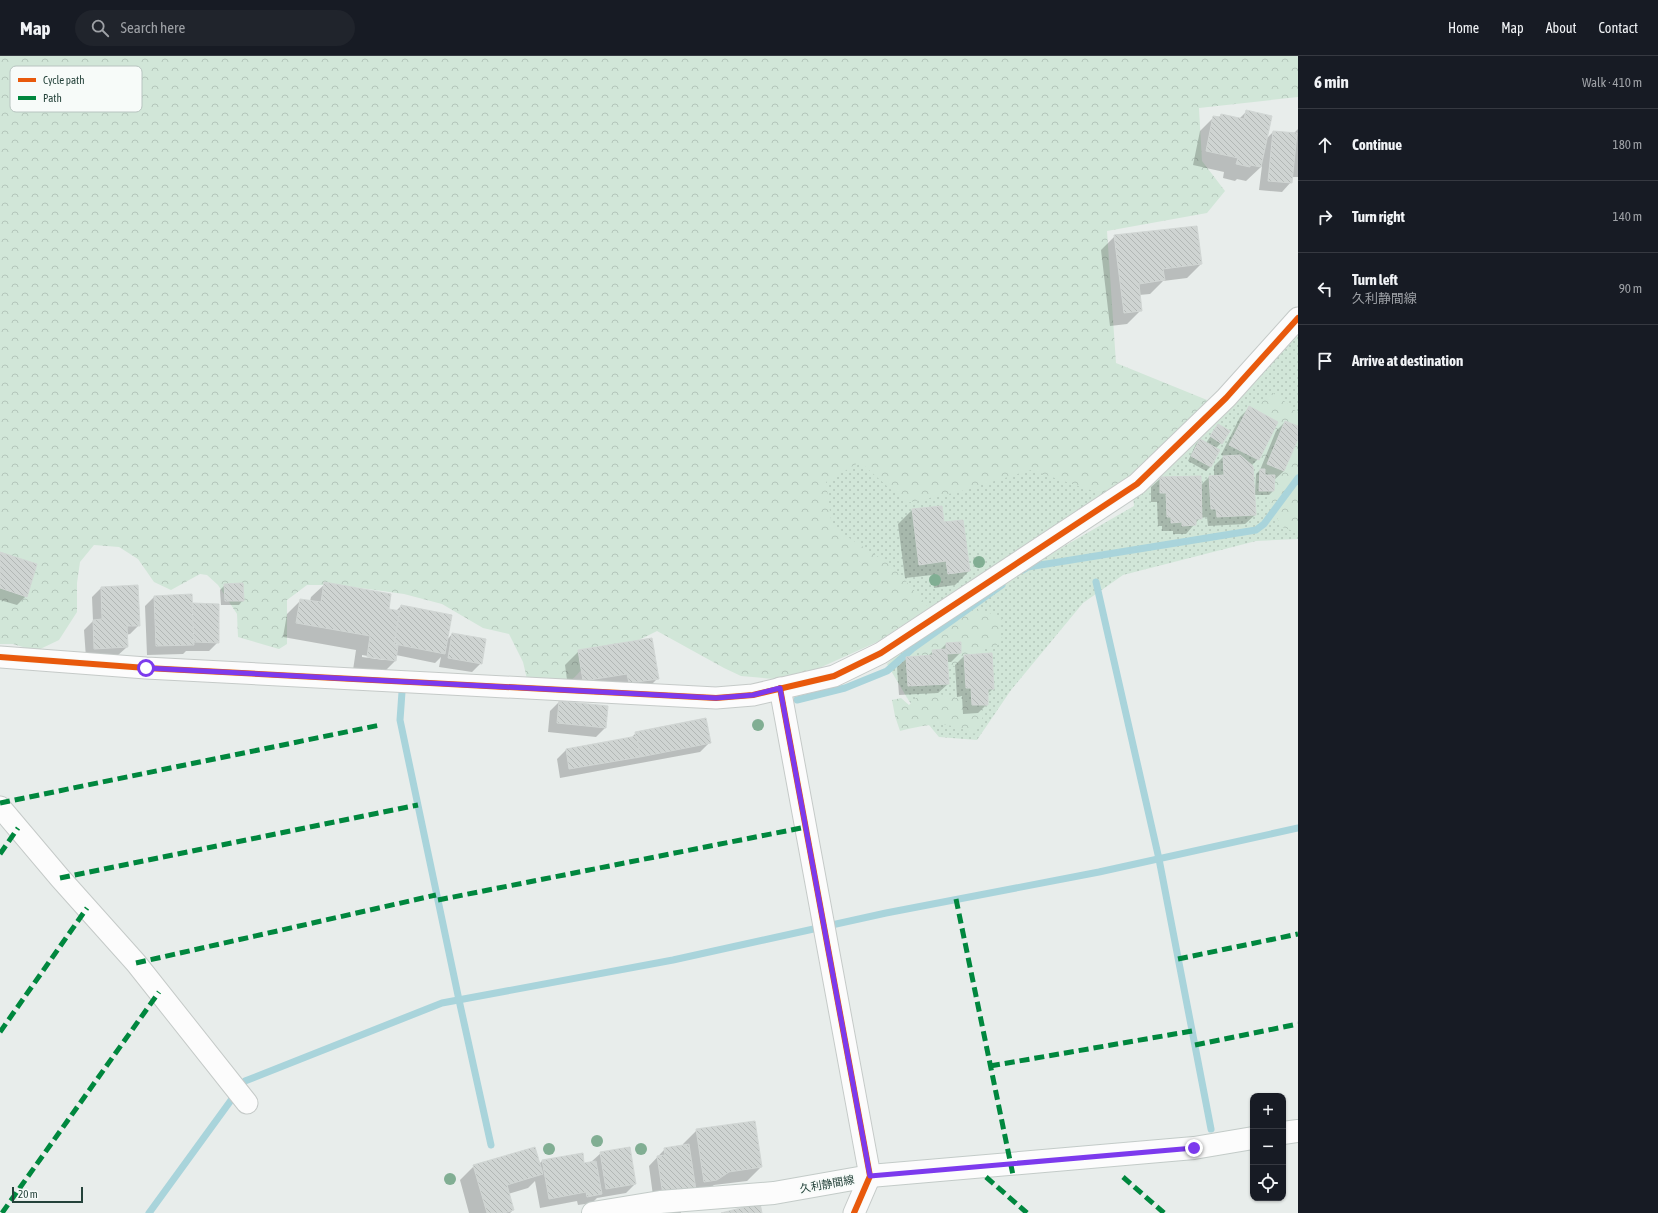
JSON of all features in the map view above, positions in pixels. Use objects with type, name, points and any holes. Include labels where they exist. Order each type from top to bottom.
[{"type":"main road","points":[[1286,1133],[1298,1131]]},
{"type":"main road","name":"久利静間線","points":[[593,1213],[660,1202],[774,1193],[870,1176],[1194,1148],[1250,1139]]},
{"type":"street","points":[[0,657],[146,668],[716,698],[753,695],[834,676],[881,653],[1137,484],[1226,398],[1298,318]]},
{"type":"street","points":[[780,688],[870,1176],[854,1213]]},
{"type":"street","points":[[0,807],[60,878],[136,962],[247,1103]]},
{"type":"green space","points":[[0,56],[1298,56],[1298,97],[1199,108],[1202,161],[1225,191],[1207,213],[1107,231],[1116,363],[1212,402],[1111,497],[1031,470],[958,492],[906,503],[860,462],[826,482],[832,527],[893,566],[929,608],[877,642],[806,674],[774,679],[741,676],[657,631],[637,641],[578,650],[581,670],[569,682],[557,685],[527,679],[523,662],[509,634],[483,628],[442,604],[404,594],[339,585],[307,585],[287,600],[287,644],[279,649],[238,637],[237,614],[218,585],[207,575],[200,574],[171,590],[154,582],[138,559],[119,547],[94,545],[80,562],[77,583],[77,612],[59,640],[36,651],[13,644],[0,644]]},
{"type":"green space","points":[[1298,329],[1298,539],[1256,541],[1123,575],[1083,603],[1011,690],[977,740],[939,737],[909,701],[887,664],[913,638],[1028,567],[1134,506],[1133,495],[1175,462]]},
{"type":"green space","points":[[1271,392],[1282,399],[1298,413],[1298,533],[1282,527],[1270,505],[1259,460],[1278,422],[1249,406],[1259,403]]},
{"type":"green space","points":[[846,429],[1024,431],[1111,497],[929,608],[835,554],[803,492]]},
{"type":"green space","points":[[957,609],[981,609],[1002,619],[999,634],[1003,640],[995,646],[979,651],[957,667],[920,654],[908,647],[916,633],[937,632]]},
{"type":"green space","points":[[934,693],[961,699],[985,712],[975,734],[946,725],[930,725],[900,731],[892,700],[901,698],[909,705],[917,697]]},
{"type":"building","points":[[1246,110],[1272,116],[1261,167],[1250,165],[1250,167],[1236,164],[1238,158],[1206,151],[1213,116],[1220,117],[1221,114],[1244,119]]},
{"type":"building","points":[[1273,131],[1297,133],[1292,183],[1268,181]]},
{"type":"building","points":[[1197,226],[1202,264],[1163,269],[1165,280],[1139,284],[1142,311],[1124,313],[1114,235]]},
{"type":"building","points":[[1249,406],[1278,422],[1259,460],[1229,445]]},
{"type":"building","points":[[1285,421],[1298,426],[1298,439],[1284,471],[1267,464]]},
{"type":"building","points":[[1218,424],[1230,431],[1222,444],[1210,436]]},
{"type":"building","points":[[1200,439],[1220,450],[1211,467],[1191,456]]},
{"type":"building","points":[[1240,455],[1253,466],[1256,515],[1217,517],[1216,509],[1211,509],[1209,476],[1224,475],[1223,456]]},
{"type":"building","points":[[1260,469],[1265,469],[1265,475],[1275,475],[1274,491],[1259,491]]},
{"type":"building","points":[[1201,476],[1202,519],[1196,519],[1196,525],[1182,526],[1182,522],[1171,523],[1171,517],[1167,517],[1166,493],[1160,493],[1160,477]]},
{"type":"building","points":[[942,506],[944,522],[963,520],[970,571],[948,574],[946,561],[919,565],[912,509]]},
{"type":"building","points":[[0,552],[37,564],[27,597],[0,588]]},
{"type":"building","points":[[324,582],[391,594],[389,609],[400,611],[394,644],[398,645],[396,661],[367,657],[370,636],[296,623],[300,599],[321,602]]},
{"type":"building","points":[[243,583],[244,601],[225,601],[224,584]]},
{"type":"building","points":[[138,585],[140,626],[127,626],[128,647],[94,649],[93,620],[102,619],[101,587]]},
{"type":"building","points":[[192,594],[194,645],[156,646],[154,596]]},
{"type":"building","points":[[192,603],[219,604],[219,643],[194,642]]},
{"type":"building","points":[[401,605],[452,615],[445,654],[394,644]]},
{"type":"building","points":[[452,633],[486,639],[482,664],[448,658]]},
{"type":"building","points":[[652,638],[659,679],[629,683],[627,674],[583,681],[578,650]]},
{"type":"building","points":[[961,642],[961,653],[947,654],[949,684],[908,686],[906,657],[933,655],[932,650],[946,649],[946,643]]},
{"type":"building","points":[[992,653],[994,689],[988,689],[988,705],[972,705],[971,688],[966,688],[964,655]]},
{"type":"building","points":[[559,701],[608,706],[606,728],[557,723]]},
{"type":"building","points":[[706,718],[711,743],[640,757],[635,732]]},
{"type":"building","points":[[637,736],[640,757],[569,769],[566,749]]},
{"type":"building","points":[[755,1121],[762,1167],[729,1172],[717,1180],[704,1182],[696,1129]]},
{"type":"building","points":[[689,1144],[696,1190],[663,1195],[657,1156],[665,1155],[664,1148]]},
{"type":"building","points":[[535,1147],[543,1174],[507,1185],[514,1210],[504,1213],[487,1213],[473,1165]]},
{"type":"building","points":[[630,1147],[636,1184],[606,1189],[600,1152]]},
{"type":"building","points":[[583,1153],[584,1163],[596,1161],[602,1194],[587,1197],[586,1192],[549,1199],[542,1160]]},
{"type":"building","points":[[760,1203],[762,1213],[721,1213]]},
{"type":"waterway","points":[[1023,570],[1028,567],[1256,530],[1264,524],[1298,478]]},
{"type":"waterway","points":[[1096,582],[1159,859],[1211,1129]]},
{"type":"waterway","points":[[797,700],[845,688],[887,671],[912,649],[1002,585]]},
{"type":"waterway","points":[[402,692],[400,720],[491,1145]]},
{"type":"waterway","points":[[149,1213],[245,1081],[442,1003],[673,960],[886,913],[1099,872],[1298,828]]},
{"type":"marked path","points":[[0,803],[380,725]]},
{"type":"marked path","points":[[60,878],[418,805]]},
{"type":"marked path","points":[[438,900],[806,827]]},
{"type":"marked path","points":[[0,854],[18,828]]},
{"type":"marked path","points":[[136,963],[436,895]]},
{"type":"marked path","points":[[956,899],[1013,1175]]},
{"type":"marked path","points":[[0,1032],[87,908]]},
{"type":"marked path","points":[[1178,959],[1298,934]]},
{"type":"marked path","points":[[2,1213],[159,992]]},
{"type":"marked path","points":[[1195,1045],[1298,1024]]},
{"type":"marked path","points":[[990,1066],[1192,1031]]},
{"type":"marked path","points":[[986,1177],[1027,1213]]},
{"type":"marked path","points":[[1123,1177],[1164,1213]]},
{"type":"cycle path","points":[[0,657],[146,668],[716,698],[753,695],[834,676],[881,653],[1137,484],[1226,398],[1298,318]]},
{"type":"cycle path","points":[[780,688],[870,1176],[854,1213]]},
{"type":"route","points":[[146,668],[716,698],[753,695],[780,688],[870,1176],[1194,1148]]}]
